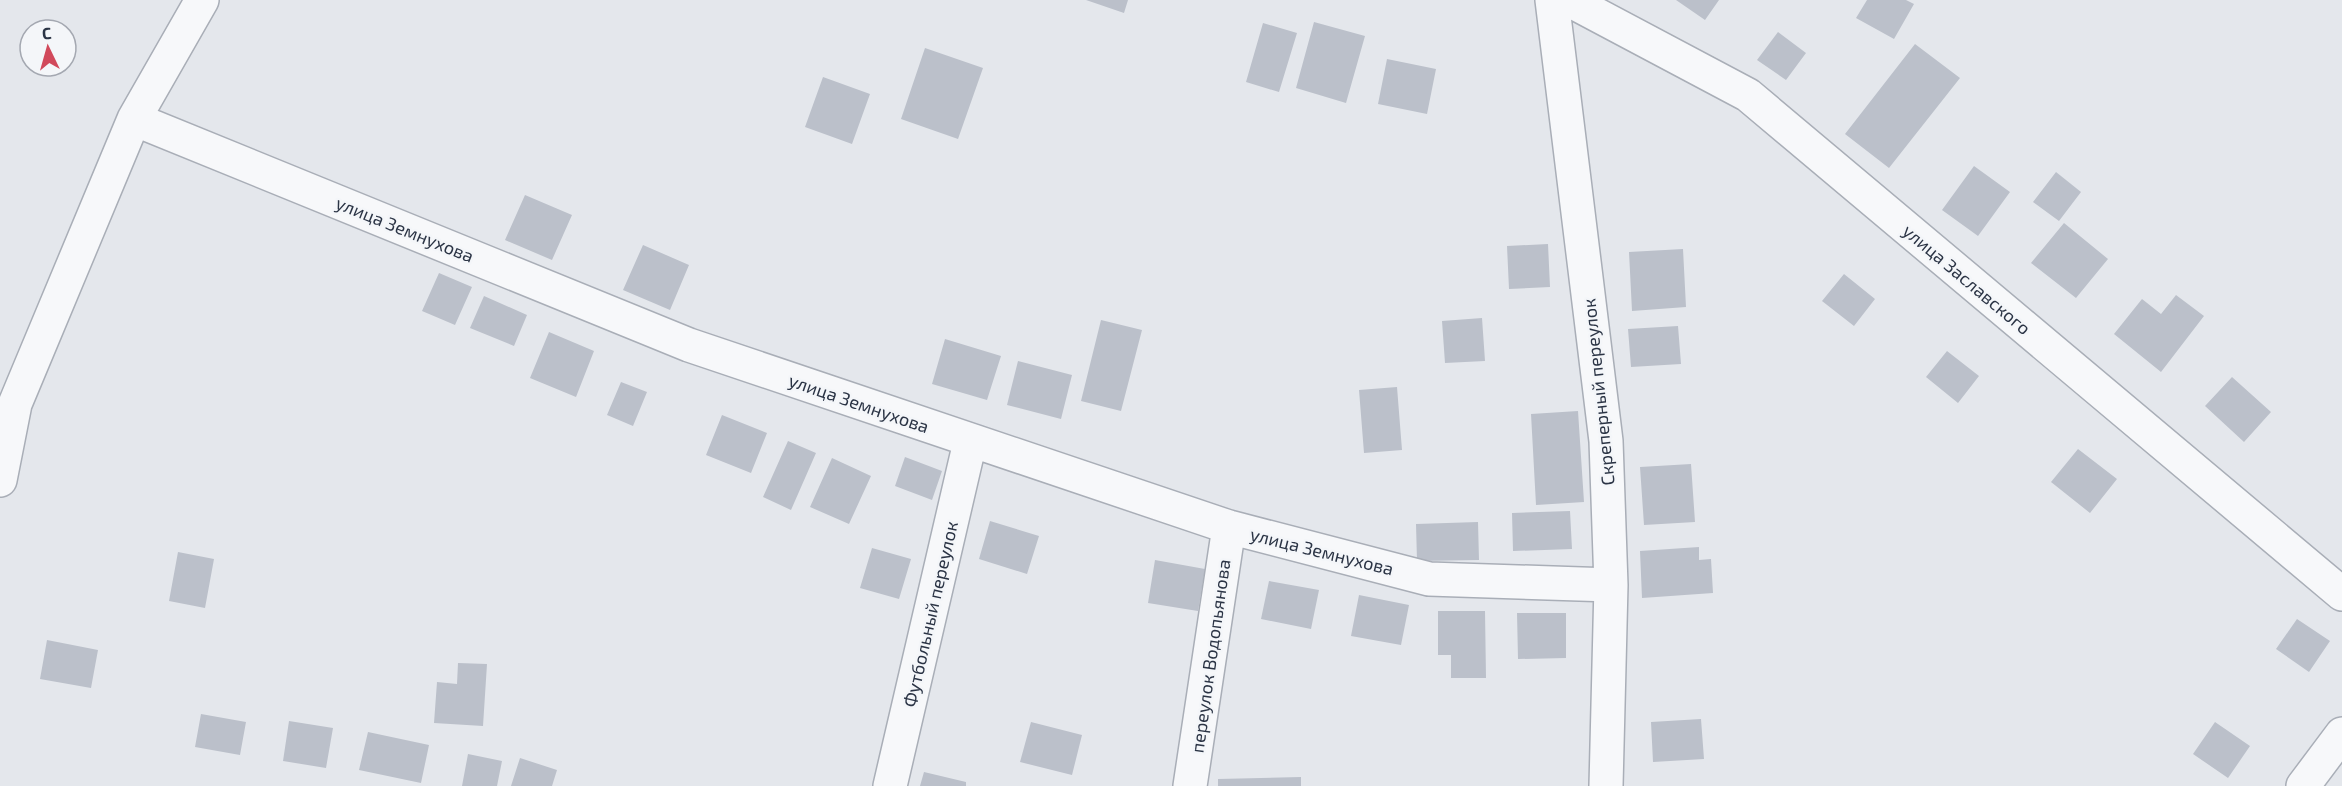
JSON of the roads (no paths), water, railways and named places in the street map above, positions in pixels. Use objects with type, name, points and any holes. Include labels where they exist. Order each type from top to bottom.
[{"type":"street","points":[[0,480],[15,404],[134,119],[202,0]]},
{"type":"street","name":"Скреперный переулок","points":[[1552,0],[1606,441],[1611,585],[1606,786]]},
{"type":"street","name":"улица Заславского","points":[[1569,0],[1748,95],[2342,594]]},
{"type":"street","name":"улица Земнухова","points":[[134,119],[689,345],[970,442],[1229,527],[1429,579],[1611,585]]},
{"type":"street","name":"Футбольный переулок","points":[[890,786],[970,442]]},
{"type":"street","name":"переулок Водопьянова","points":[[1191,786],[1229,527]]},
{"type":"street","points":[[2303,786],[2342,734]]}]
